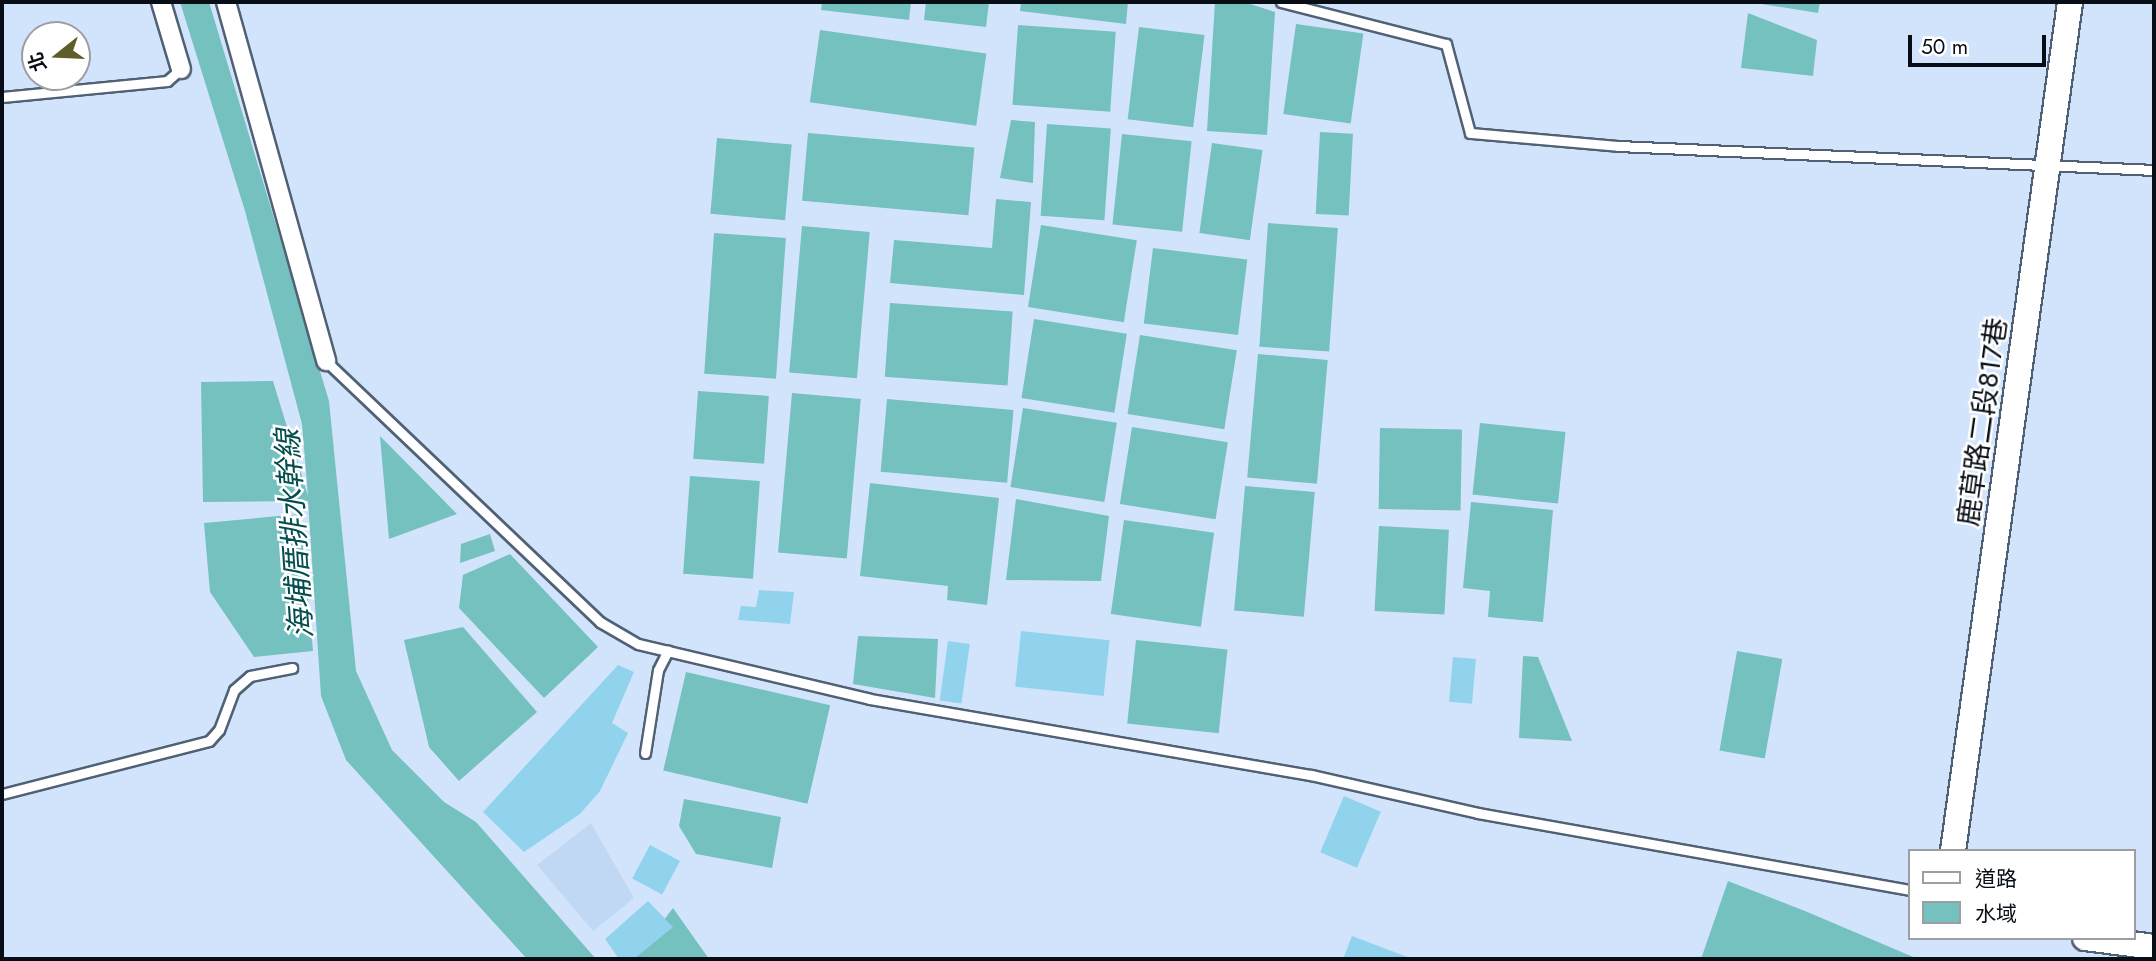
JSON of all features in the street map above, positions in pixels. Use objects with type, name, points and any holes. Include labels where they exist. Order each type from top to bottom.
[{"type":"street","points":[[161,2],[181,69]]},
{"type":"street","points":[[226,2],[326,361]]},
{"type":"street","name":"鹿草路二段817巷","points":[[1953,849],[2070,2]]},
{"type":"street","points":[[2100,940],[2154,947]]},
{"type":"lane","points":[[1282,2],[1446,44],[1470,133],[1554,142],[2154,170]]},
{"type":"lane","points":[[2,97],[167,81],[181,69]]},
{"type":"lane","points":[[326,361],[600,622],[638,644],[870,699],[1311,775],[1478,813],[1908,890]]},
{"type":"lane","points":[[645,753],[658,670],[668,650]]},
{"type":"lane","points":[[2,794],[209,741],[219,730],[234,690],[250,676],[292,668]]},
{"type":"shaded area","points":[[591,823],[634,898],[593,931],[537,865]]},
{"type":"water","points":[[180,2],[209,2],[329,401],[356,671],[392,750],[444,802],[476,822],[596,959],[527,959],[346,760],[321,696],[308,501],[203,502],[201,382],[273,381],[308,496],[302,424],[245,211]]},
{"type":"water","points":[[822,2],[911,2],[909,20],[821,10]]},
{"type":"water","points":[[926,2],[989,2],[986,27],[924,20]]},
{"type":"water","points":[[1021,2],[1128,2],[1126,24],[1020,11]]},
{"type":"water","points":[[1215,2],[1244,2],[1275,12],[1267,135],[1207,131]]},
{"type":"water","points":[[1749,2],[1820,2],[1818,13]]},
{"type":"water","points":[[1748,13],[1817,40],[1813,76],[1741,68]]},
{"type":"water","points":[[1296,24],[1363,33],[1351,124],[1283,114]]},
{"type":"water","points":[[1018,25],[1116,32],[1110,112],[1012,105]]},
{"type":"water","points":[[1139,27],[1205,35],[1193,127],[1128,119]]},
{"type":"water","points":[[820,30],[986,53],[976,126],[810,102]]},
{"type":"water","points":[[1011,120],[1035,122],[1033,183],[1000,178]]},
{"type":"water","points":[[1047,124],[1111,128],[1104,220],[1041,216]]},
{"type":"water","points":[[1320,132],[1353,134],[1349,216],[1316,214]]},
{"type":"water","points":[[808,133],[974,148],[968,215],[802,201]]},
{"type":"water","points":[[1122,134],[1192,141],[1182,232],[1112,225]]},
{"type":"water","points":[[717,138],[792,145],[785,220],[710,214]]},
{"type":"water","points":[[1212,143],[1263,150],[1250,240],[1199,233]]},
{"type":"water","points":[[996,199],[1031,202],[1024,295],[890,283],[894,240],[992,248]]},
{"type":"water","points":[[1268,223],[1338,228],[1329,352],[1259,347]]},
{"type":"water","points":[[1041,225],[1137,240],[1124,322],[1028,307]]},
{"type":"water","points":[[802,226],[870,232],[857,378],[789,372]]},
{"type":"water","points":[[714,233],[786,238],[776,379],[704,374]]},
{"type":"water","points":[[1153,248],[1247,260],[1238,335],[1144,323]]},
{"type":"water","points":[[890,303],[1013,312],[1008,385],[885,377]]},
{"type":"water","points":[[1034,319],[1127,334],[1114,413],[1021,398]]},
{"type":"water","points":[[1140,335],[1237,350],[1224,429],[1127,414]]},
{"type":"water","points":[[1258,354],[1328,360],[1317,484],[1247,478]]},
{"type":"water","points":[[698,391],[769,396],[764,464],[693,459]]},
{"type":"water","points":[[792,393],[861,399],[847,558],[778,552]]},
{"type":"water","points":[[887,399],[1014,410],[1007,483],[881,472]]},
{"type":"water","points":[[1023,408],[1117,423],[1104,502],[1010,487]]},
{"type":"water","points":[[1480,423],[1566,432],[1558,504],[1472,495]]},
{"type":"water","points":[[1132,427],[1228,442],[1216,519],[1120,504]]},
{"type":"water","points":[[1380,428],[1462,429],[1461,510],[1379,509]]},
{"type":"water","points":[[380,436],[457,514],[389,539]]},
{"type":"water","points":[[690,476],[760,481],[753,579],[683,574]]},
{"type":"water","points":[[870,483],[999,498],[987,605],[947,600],[948,586],[860,576]]},
{"type":"water","points":[[1245,486],[1315,492],[1304,617],[1234,611]]},
{"type":"water","points":[[1016,499],[1109,516],[1101,581],[1006,580]]},
{"type":"water","points":[[1471,502],[1553,510],[1543,622],[1488,617],[1490,591],[1463,588]]},
{"type":"water","name":"海埔厝排水幹線","points":[[300,514],[313,651],[254,657],[210,592],[204,523]]},
{"type":"water","points":[[1124,520],[1214,533],[1201,627],[1111,614]]},
{"type":"water","points":[[1379,526],[1449,530],[1444,615],[1375,611]]},
{"type":"water","points":[[490,534],[495,551],[460,563],[461,544]]},
{"type":"water","points":[[510,554],[598,647],[544,698],[459,608],[463,575]]},
{"type":"water","points":[[463,627],[537,712],[459,781],[429,747],[404,640]]},
{"type":"water","points":[[858,636],[938,639],[935,698],[853,684]]},
{"type":"water","points":[[1136,640],[1227,650],[1219,733],[1127,724]]},
{"type":"water","points":[[1737,651],[1782,659],[1765,758],[1719,750]]},
{"type":"water","points":[[1523,656],[1538,657],[1572,741],[1519,738]]},
{"type":"water","points":[[686,672],[830,705],[807,804],[663,770]]},
{"type":"water","points":[[684,799],[781,817],[772,868],[696,854],[679,826]]},
{"type":"water","points":[[1728,881],[1805,911],[1918,959],[1701,959]]},
{"type":"water","points":[[673,908],[709,959],[634,959]]},
{"type":"building","points":[[759,590],[794,592],[790,624],[738,620],[741,606],[756,607]]},
{"type":"building","points":[[1021,631],[1110,640],[1104,696],[1015,687]]},
{"type":"building","points":[[948,641],[970,644],[961,703],[940,700]]},
{"type":"building","points":[[1453,657],[1476,659],[1472,704],[1449,702]]},
{"type":"building","points":[[618,665],[634,672],[612,723],[628,733],[600,791],[580,814],[524,852],[483,812]]},
{"type":"building","points":[[1344,796],[1381,812],[1357,868],[1320,852]]},
{"type":"building","points":[[650,845],[680,861],[662,895],[632,879]]},
{"type":"building","points":[[648,901],[673,927],[634,959],[619,959],[605,939]]},
{"type":"building","points":[[1352,936],[1410,958],[1410,959],[1343,959]]}]
